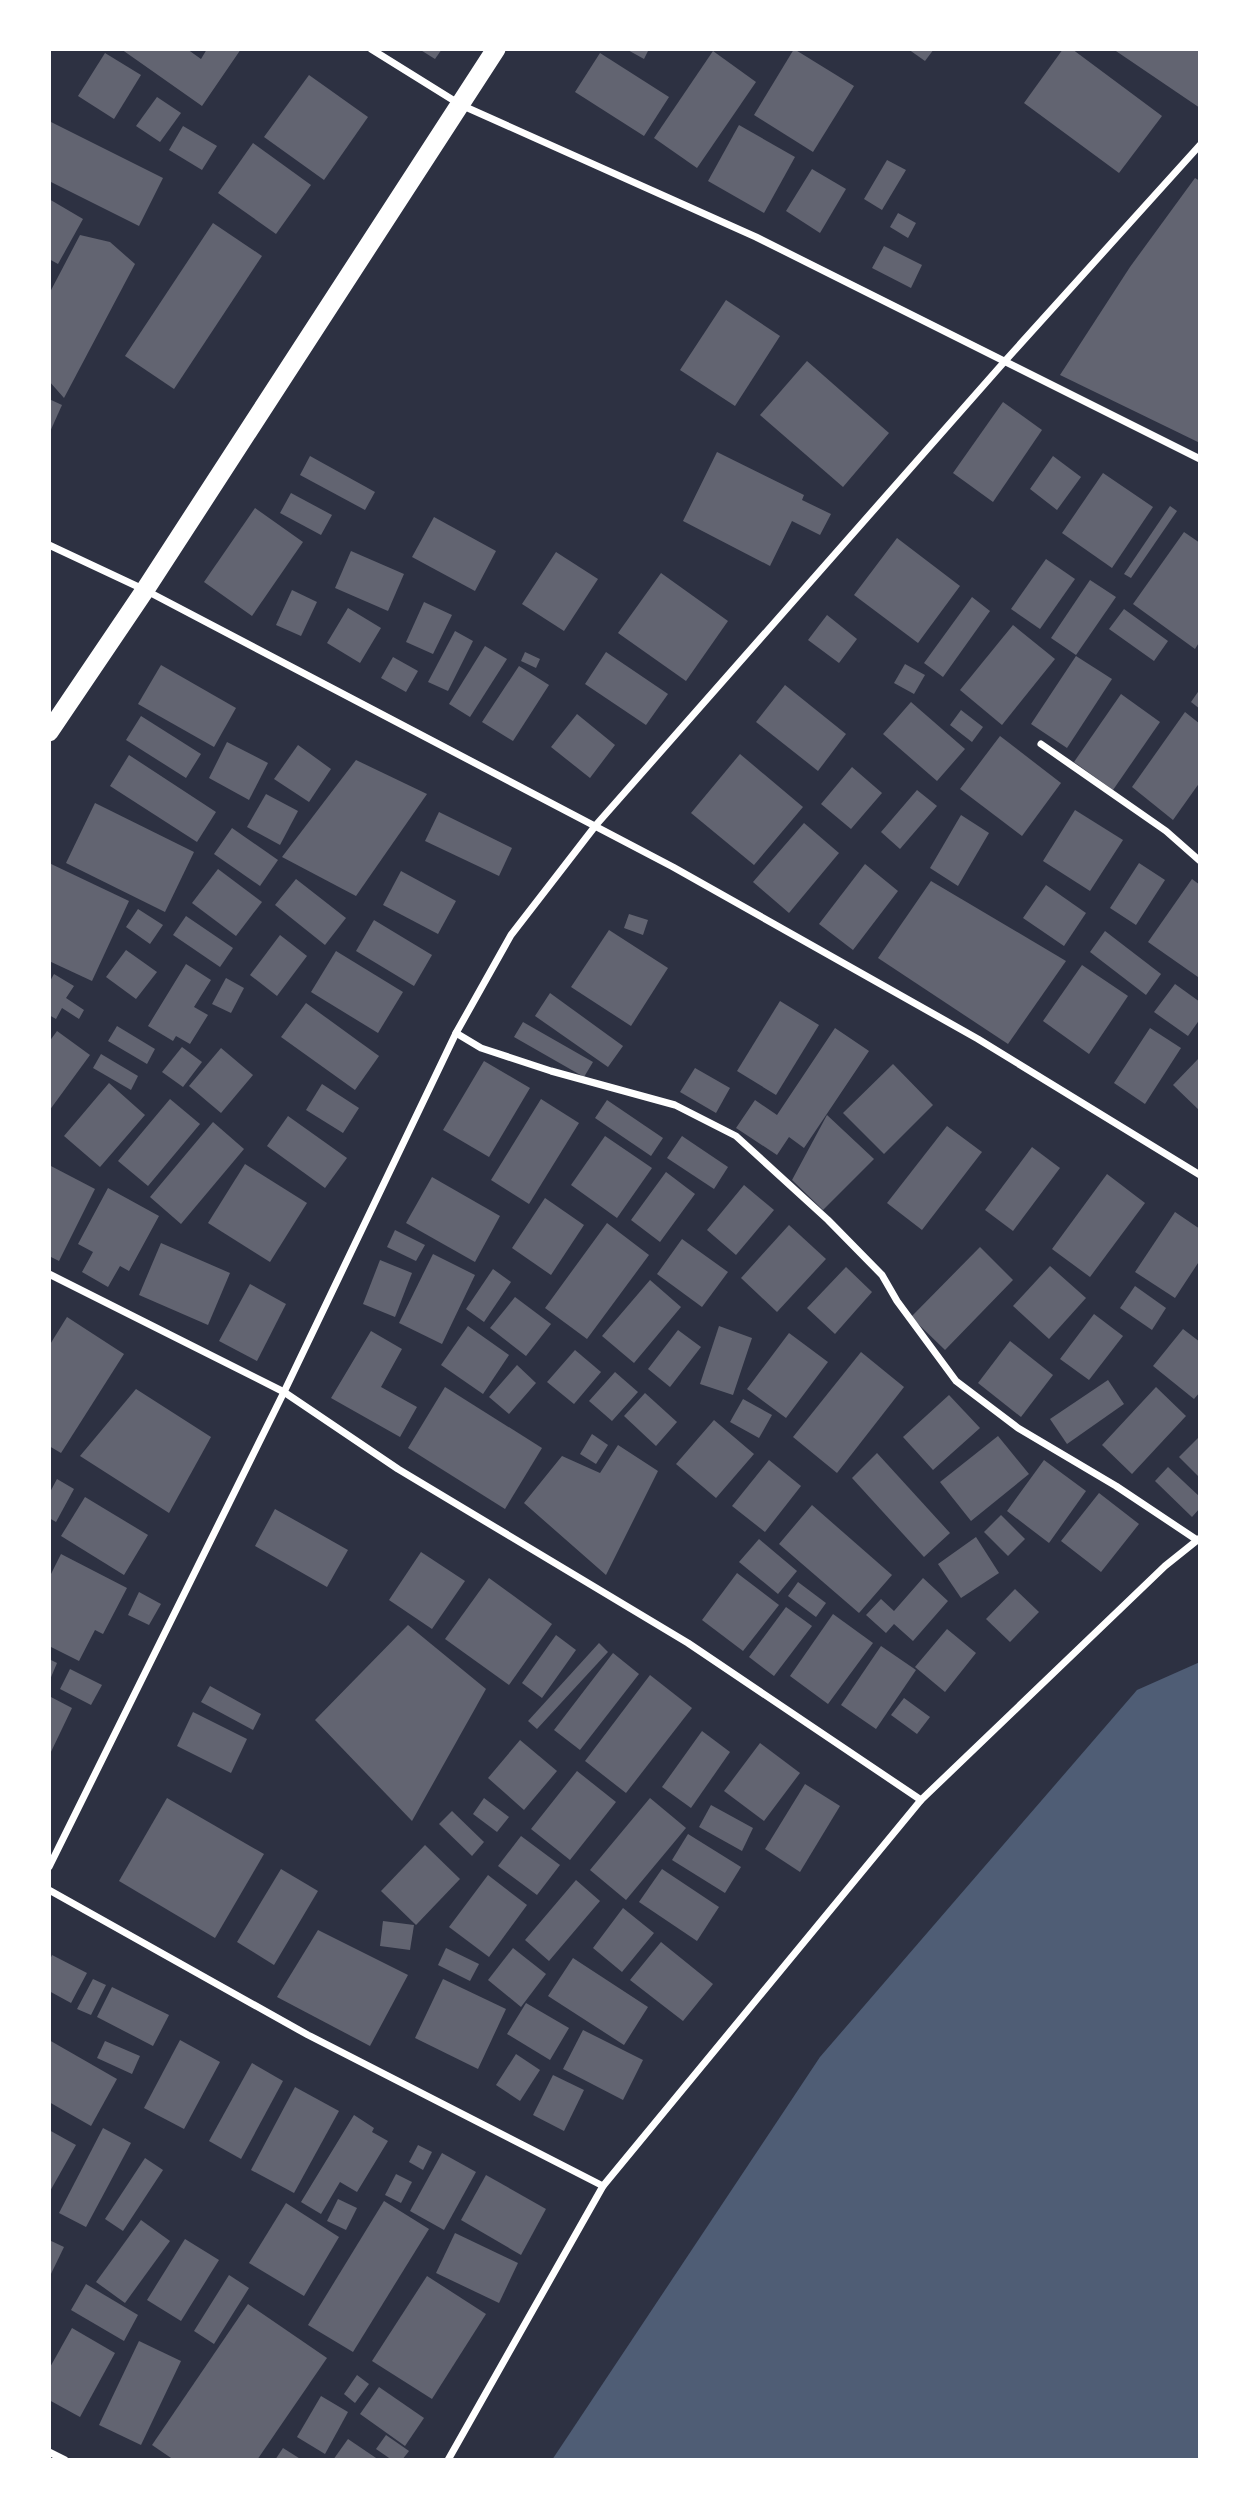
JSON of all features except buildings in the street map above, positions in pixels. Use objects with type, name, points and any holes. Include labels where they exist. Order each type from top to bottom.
[{"type":"highway","points":[[49,732],[145,590],[496,49]]},
{"type":"street","points":[[371,49],[461,105],[756,237],[1200,458]]},
{"type":"street","points":[[49,1867],[284,1392],[456,1033],[511,935],[596,825],[1005,361],[1200,145]]},
{"type":"street","points":[[49,545],[145,590],[596,825],[978,1039],[1200,1175]]},
{"type":"street","points":[[1041,744],[1166,831],[1200,861]]},
{"type":"street","points":[[448,2460],[603,2186],[921,1800],[1166,1566],[1198,1539],[1018,1428],[956,1381],[897,1301],[882,1275],[828,1220],[736,1136],[675,1105],[551,1071],[481,1048],[456,1033]]},
{"type":"street","points":[[49,1274],[284,1392],[398,1469],[688,1643],[921,1800]]},
{"type":"street","points":[[49,1890],[308,2035],[603,2186]]},
{"type":"street","points":[[49,2452],[65,2460]]},
{"type":"water","points":[[1200,1662],[1200,2460],[552,2460],[820,2057],[1137,1690]]}]
